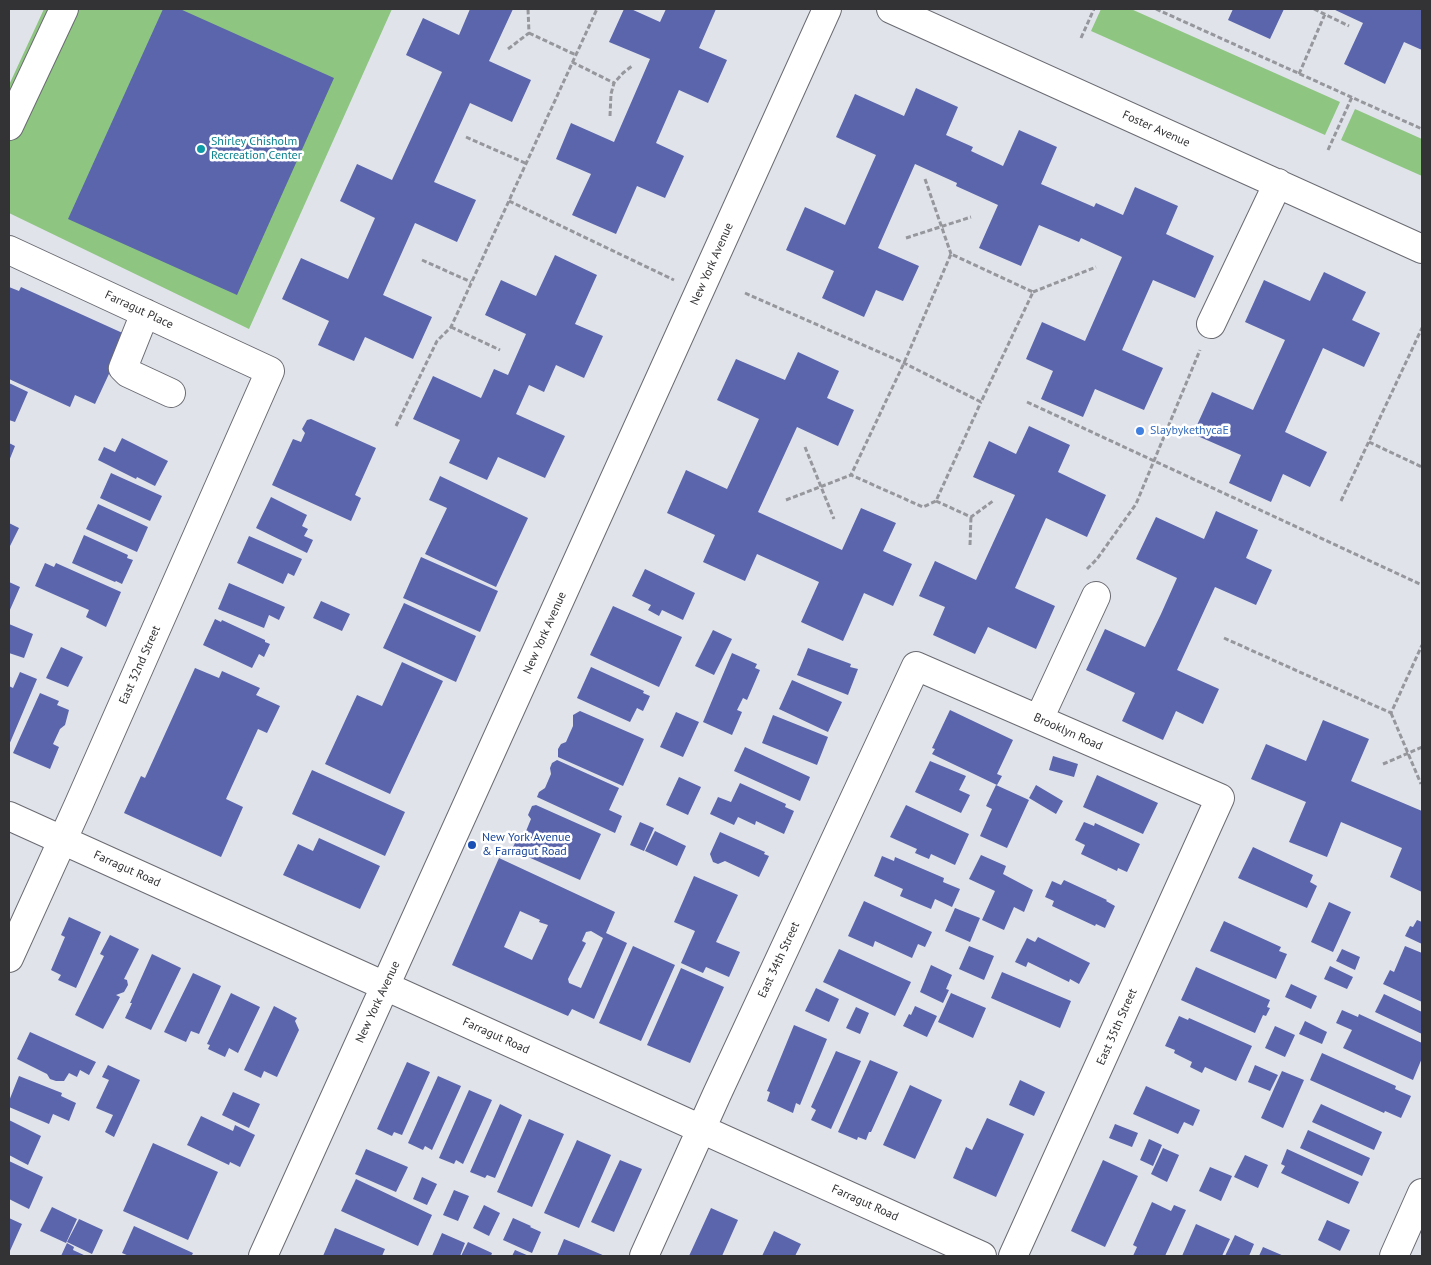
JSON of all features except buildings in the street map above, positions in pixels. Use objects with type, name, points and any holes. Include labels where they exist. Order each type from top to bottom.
[{"type":"street","points":[[9,126],[64,9]]},
{"type":"street","name":"New York Avenue","points":[[263,1256],[827,9]]},
{"type":"street","name":"Foster Avenue","points":[[890,9],[1422,249]]},
{"type":"street","points":[[1211,324],[1278,183]]},
{"type":"street","name":"Farragut Place","points":[[9,250],[270,371]]},
{"type":"street","points":[[145,313],[123,368],[128,373],[171,393]]},
{"type":"street","name":"East 32nd Street","points":[[9,958],[270,371]]},
{"type":"street","points":[[1039,719],[1096,596]]},
{"type":"street","name":"Brooklyn Road","points":[[916,666],[1220,798]]},
{"type":"street","name":"East 34th Street","points":[[644,1256],[916,666]]},
{"type":"street","name":"East 35th Street","points":[[1014,1256],[1220,798]]},
{"type":"street","name":"Farragut Road","points":[[9,816],[982,1256]]},
{"type":"street","points":[[1394,1256],[1422,1193]]},
{"type":"path","points":[[528,9],[529,34]]},
{"type":"path","points":[[396,426],[437,341],[451,327],[597,9]]},
{"type":"path","points":[[1081,38],[1094,9]]},
{"type":"path","points":[[1156,9],[1422,129]]},
{"type":"path","points":[[1314,9],[1349,26]]},
{"type":"path","points":[[1300,74],[1325,14]]},
{"type":"path","points":[[508,49],[529,34]]},
{"type":"path","points":[[529,34],[576,55]]},
{"type":"path","points":[[572,62],[614,83]]},
{"type":"path","points":[[610,116],[611,94],[614,83],[632,66]]},
{"type":"path","points":[[1328,150],[1352,97]]},
{"type":"path","points":[[466,137],[525,163]]},
{"type":"path","points":[[786,500],[852,475],[904,363],[951,254],[925,179]]},
{"type":"path","points":[[509,200],[699,292]]},
{"type":"path","points":[[906,238],[971,217]]},
{"type":"path","points":[[951,254],[1033,292]]},
{"type":"path","points":[[422,260],[471,282]]},
{"type":"path","points":[[936,502],[1033,292],[1096,267]]},
{"type":"path","points":[[745,293],[904,363],[981,402]]},
{"type":"path","points":[[1085,572],[1097,559],[1136,504],[1211,324]]},
{"type":"path","points":[[451,327],[500,350]]},
{"type":"path","points":[[1341,501],[1422,328]]},
{"type":"path","points":[[1027,402],[1154,460],[1213,490],[1422,585]]},
{"type":"path","points":[[1369,442],[1422,467]]},
{"type":"path","points":[[806,447],[834,519]]},
{"type":"path","points":[[852,475],[923,507],[936,502],[971,517]]},
{"type":"path","points":[[971,517],[992,501]]},
{"type":"path","points":[[970,545],[971,517]]},
{"type":"path","points":[[1224,638],[1391,713],[1421,784]]},
{"type":"path","points":[[1391,713],[1422,645]]},
{"type":"path","points":[[1383,764],[1422,747]]},
{"type":"green space","points":[[44,9],[392,9],[249,329],[9,213],[9,85]]},
{"type":"green space","points":[[1101,9],[1131,9],[1340,102],[1325,135],[1091,31]]},
{"type":"green space","points":[[1355,109],[1422,139],[1422,176],[1341,140]]},
{"type":"place","name":"Shirley Chisholm Recreation Center","points":[[201,149]]},
{"type":"place","name":"SlaybykethycaE","points":[[1140,431]]},
{"type":"place","name":"New York Avenue & Farragut Road","points":[[472,845]]}]
